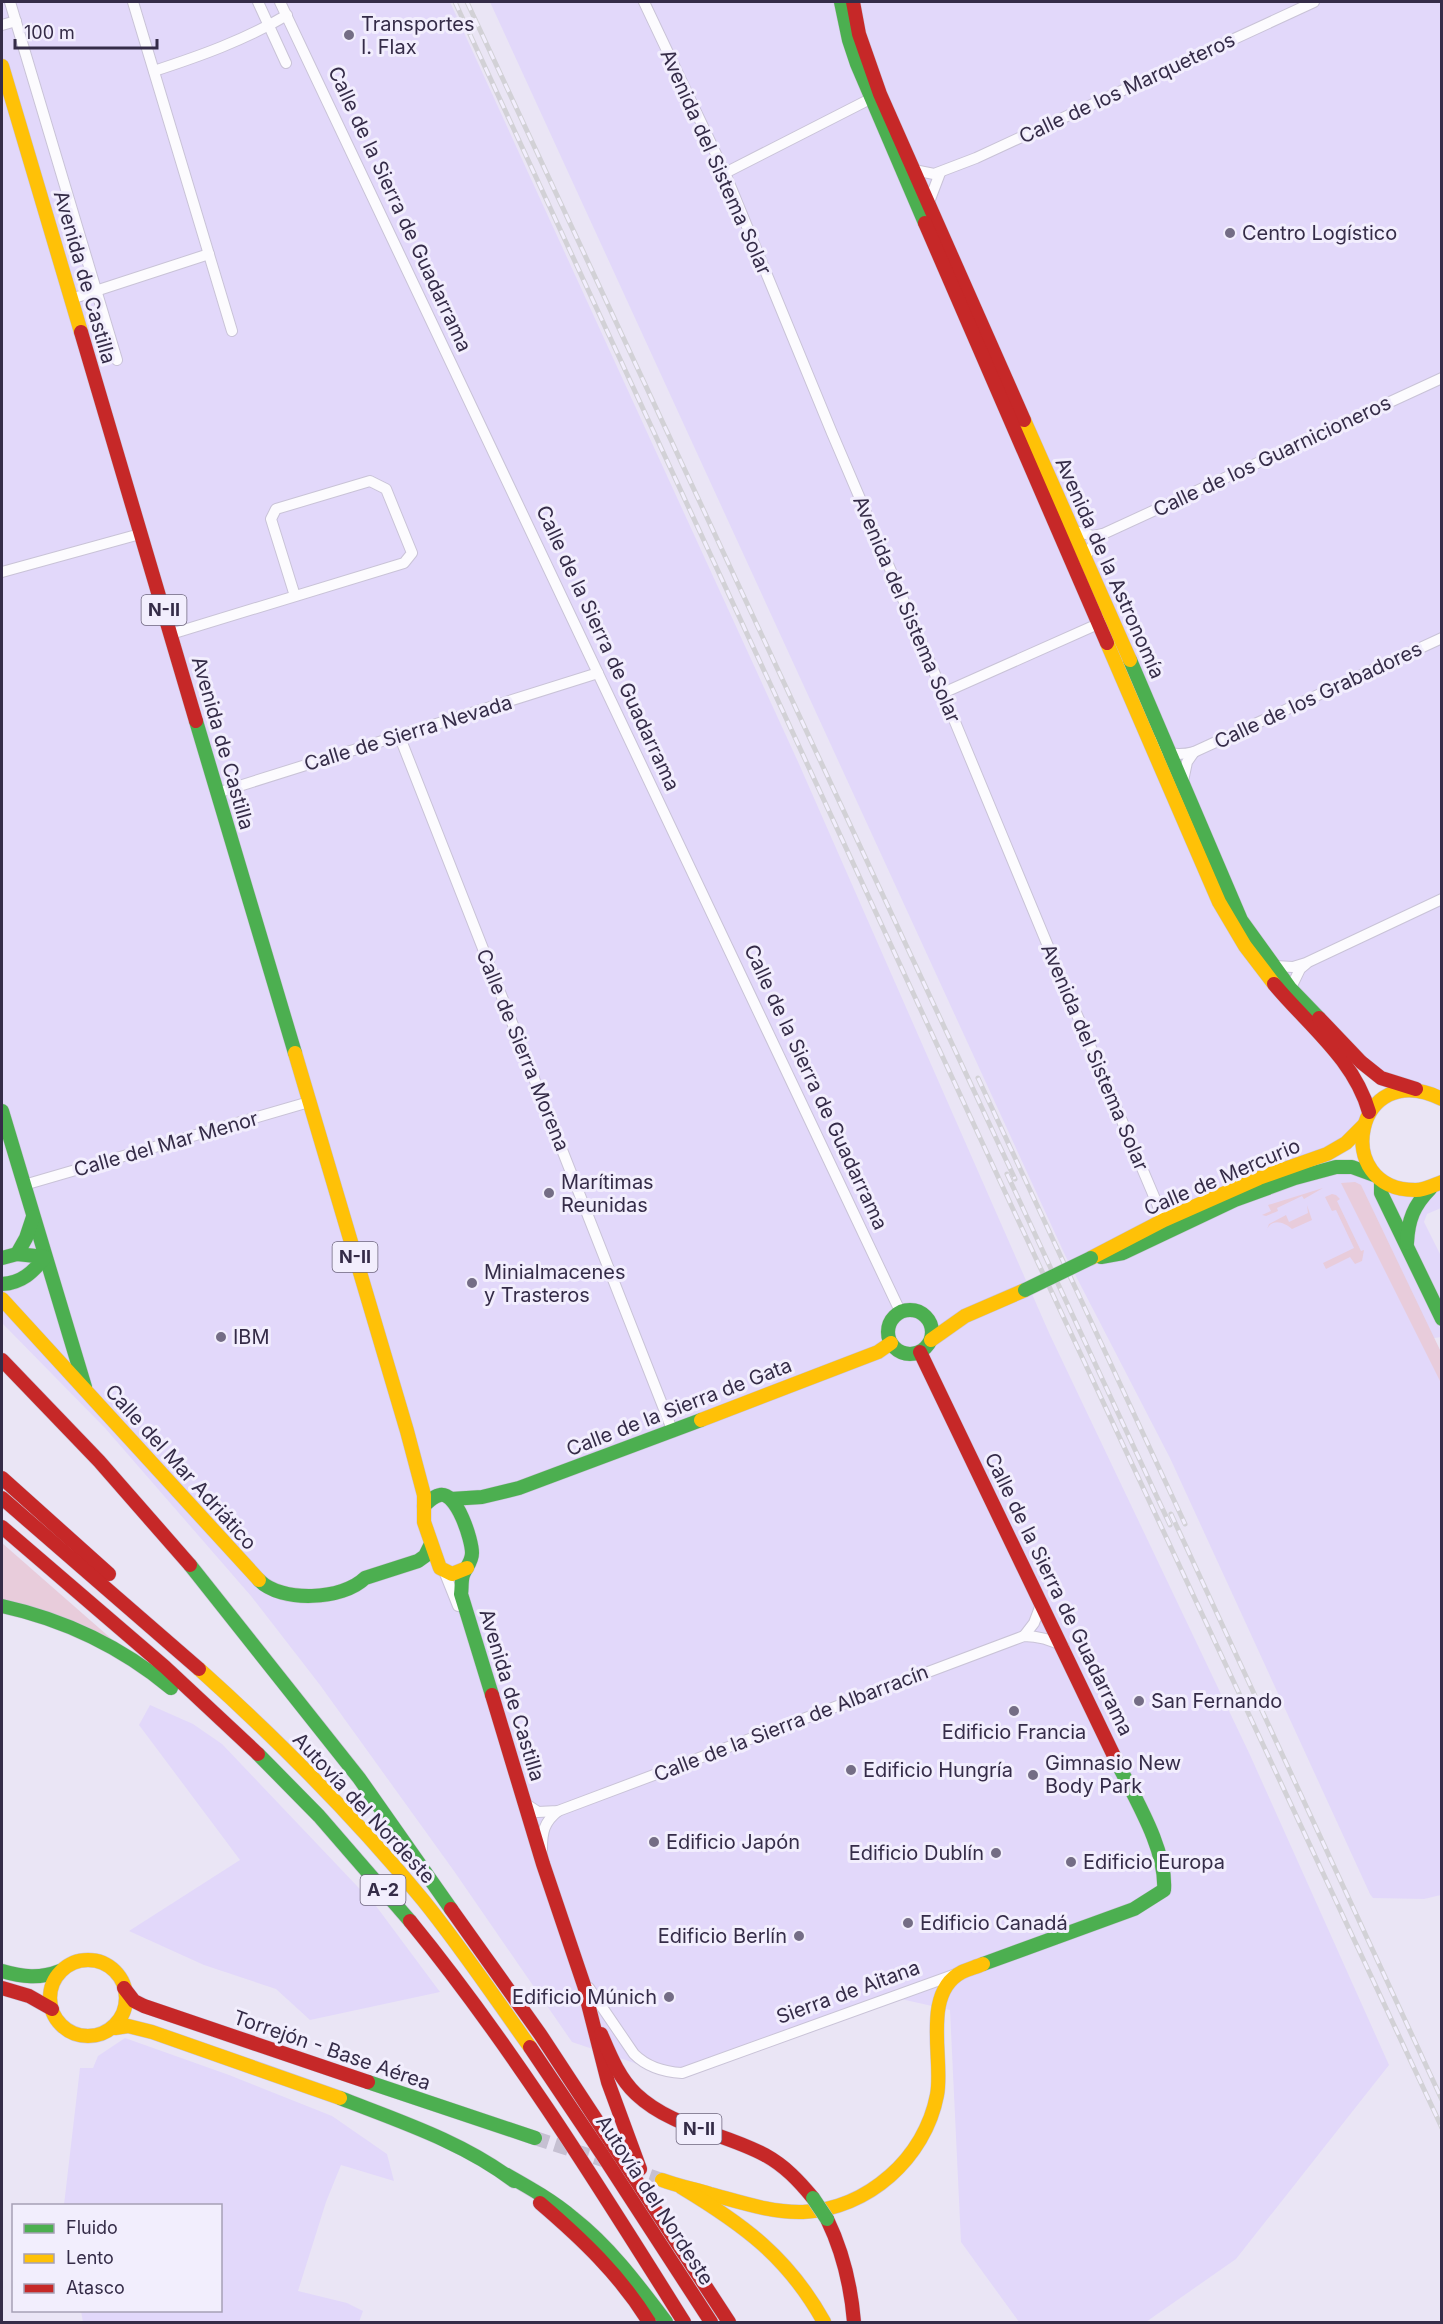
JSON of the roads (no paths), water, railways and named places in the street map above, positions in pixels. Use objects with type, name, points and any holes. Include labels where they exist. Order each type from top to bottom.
[{"type":"main road","name":"Avenida de la Astronomía","points":[[841,2],[849,40],[872,98],[1224,914],[1249,952],[1288,993],[1361,1062],[1381,1078],[1431,1093],[1442,1099]]},
{"type":"main road","name":"Avenida de la Astronomía","points":[[853,2],[859,34],[875,81],[1172,755],[1241,920],[1275,966],[1288,993],[1352,1070],[1364,1090],[1369,1112]]},
{"type":"main road","name":"Avenida de Castilla","points":[[2,66],[407,1431],[420,1478],[424,1506]]},
{"type":"main road","points":[[1416,1089],[1398,1091],[1382,1099],[1369,1112],[1363,1126],[1361,1143],[1365,1160],[1377,1178],[1381,1193],[1442,1319]]},
{"type":"main road","points":[[2,1111],[86,1391]]},
{"type":"main road","name":"Calle de Mercurio","points":[[965,1316],[1025,1290],[1164,1220],[1259,1178],[1327,1154],[1346,1143],[1363,1126]]},
{"type":"main road","name":"Calle de Mercurio","points":[[1091,1258],[1123,1253],[1259,1191],[1336,1167],[1352,1167],[1401,1190],[1417,1191],[1436,1185]]},
{"type":"main road","points":[[1407,1248],[1407,1226],[1411,1212],[1419,1198],[1436,1185]]},
{"type":"main road","points":[[17,1254],[26,1238],[33,1217]]},
{"type":"main road","points":[[2,1258],[17,1254],[45,1257]]},
{"type":"main road","points":[[2,1284],[18,1283],[27,1278],[45,1257]]},
{"type":"main road","name":"Calle del Mar Adriático","points":[[2,1299],[265,1586],[298,1598],[319,1597],[360,1583],[365,1578],[418,1561],[425,1556],[431,1544]]},
{"type":"main road","points":[[931,1340],[932,1325],[920,1311],[909,1309],[900,1311],[892,1317],[888,1325],[891,1343],[902,1353],[911,1354],[920,1352],[931,1340],[965,1316]]},
{"type":"main road","points":[[927,1317],[939,1319],[965,1316]]},
{"type":"main road","name":"Calle de la Sierra de Gata","points":[[447,1497],[478,1499],[553,1476],[674,1432],[878,1352],[891,1343]]},
{"type":"main road","name":"Calle de la Sierra de Guadarrama","points":[[920,1352],[1064,1647],[1160,1853],[1165,1874],[1164,1890]]},
{"type":"main road","points":[[2,1360],[99,1461],[188,1563],[359,1778],[540,2034],[729,2322]]},
{"type":"main road","name":"Avenida de Castilla","points":[[407,1431],[435,1486],[447,1497]]},
{"type":"main road","points":[[2,1478],[153,1614],[209,1676]]},
{"type":"main road","points":[[424,1506],[436,1497],[447,1497]]},
{"type":"main road","name":"N-II","points":[[447,1497],[457,1504],[464,1522],[472,1551],[468,1568]]},
{"type":"main road","name":"Autovía del Nordeste","points":[[2,1498],[209,1676],[336,1801],[423,1900],[526,2042],[630,2196],[711,2322]]},
{"type":"main road","points":[[464,1522],[468,1510],[478,1499]]},
{"type":"main road","name":"N-II","points":[[424,1506],[424,1522],[442,1569]]},
{"type":"main road","name":"Autovía del Nordeste","points":[[2,1527],[225,1721],[319,1815],[406,1916],[509,2052],[613,2207],[684,2322]]},
{"type":"main road","name":"Avenida de Castilla","points":[[468,1568],[462,1578],[461,1594],[525,1804]]},
{"type":"main road","name":"Calle del Mar Adriático","points":[[360,1583],[367,1585],[420,1569],[442,1569],[452,1574],[468,1568]]},
{"type":"main road","points":[[2,1606],[45,1616],[89,1633],[122,1651],[162,1680],[319,1815]]},
{"type":"main road","name":"N-II","points":[[525,1804],[579,1975],[615,2066],[634,2092],[649,2106],[665,2115],[772,2159],[800,2182],[813,2198],[839,2240],[851,2289],[854,2322]]},
{"type":"main road","name":"Sierra de Aitana","points":[[960,1973],[1134,1909],[1164,1890]]},
{"type":"main road","points":[[2,1971],[33,1978],[48,1977],[75,1961],[94,1960],[112,1969],[124,1988],[126,2002],[124,2013],[115,2028],[93,2037],[70,2033],[59,2023],[52,2009],[50,1989],[60,1971]]},
{"type":"main road","points":[[662,2180],[758,2208],[792,2212],[843,2206],[877,2186],[909,2158],[923,2136],[933,2111],[939,2075],[936,2018],[938,2005],[946,1985],[960,1973]]},
{"type":"main road","points":[[2,1988],[29,1996],[52,2009]]},
{"type":"main road","name":"Torrejón - Base Aérea","points":[[124,1988],[134,2001],[144,2006],[535,2138]]},
{"type":"main road","points":[[585,1992],[595,2036],[631,2149],[650,2189],[706,2286]]},
{"type":"main road","name":"Torrejón - Base Aérea","points":[[115,2028],[128,2026],[152,2032],[317,2089],[425,2132],[507,2175]]},
{"type":"main road","points":[[507,2175],[578,2235],[615,2273],[639,2304],[649,2322]]},
{"type":"main road","points":[[507,2175],[547,2199],[584,2227],[623,2267],[666,2322]]},
{"type":"main road","points":[[681,2187],[734,2219],[775,2253],[817,2307],[824,2322]]},
{"type":"street","points":[[10,2],[117,360]]},
{"type":"street","points":[[133,2],[232,331]]},
{"type":"street","points":[[258,2],[286,63]]},
{"type":"street","name":"Calle de la Sierra de Guadarrama","points":[[280,2],[900,1311]]},
{"type":"street","name":"Avenida del Sistema Solar","points":[[644,2],[724,173],[1164,1220]]},
{"type":"street","name":"Calle de los Marqueteros","points":[[901,165],[927,174],[940,173],[1314,2]]},
{"type":"street","points":[[154,71],[209,53],[269,26],[287,15]]},
{"type":"street","points":[[2,25],[16,21]]},
{"type":"street","points":[[724,173],[872,98],[875,94],[875,81]]},
{"type":"street","points":[[872,98],[881,103],[891,117]]},
{"type":"street","points":[[929,202],[940,173]]},
{"type":"street","points":[[71,299],[209,254]]},
{"type":"street","name":"Calle de los Guarnicioneros","points":[[1077,572],[1095,541],[1103,534],[1442,378]]},
{"type":"street","points":[[171,634],[404,563],[412,553],[386,489],[370,480],[276,509],[271,519],[295,596]]},
{"type":"street","points":[[1072,530],[1093,536],[1103,534]]},
{"type":"street","points":[[2,572],[140,534]]},
{"type":"street","points":[[1098,624],[1105,605]]},
{"type":"street","points":[[943,693],[1098,624],[1109,627],[1119,636]]},
{"type":"street","name":"Calle de los Grabadores","points":[[1172,755],[1194,752],[1442,638]]},
{"type":"street","name":"Calle de Sierra Nevada","points":[[217,793],[598,673]]},
{"type":"street","points":[[1145,730],[1153,743],[1172,755]]},
{"type":"street","name":"Calle de Sierra Morena","points":[[399,735],[674,1432]]},
{"type":"street","name":"Calle de los Grabadores","points":[[1183,782],[1187,762],[1194,752]]},
{"type":"street","points":[[1275,966],[1293,967],[1306,963],[1442,899]]},
{"type":"street","points":[[1288,993],[1306,963]]},
{"type":"street","name":"Calle del Mar Menor","points":[[24,1185],[309,1102]]},
{"type":"street","points":[[1144,1243],[1161,1227],[1164,1220],[1193,1220]]},
{"type":"street","name":"Avenida de Castilla","points":[[442,1569],[455,1596],[512,1784],[525,1804]]},
{"type":"street","points":[[1024,1636],[1034,1623],[1042,1602]]},
{"type":"street","points":[[1024,1636],[1036,1636],[1064,1647]]},
{"type":"street","name":"Calle de la Sierra de Albarracín","points":[[525,1804],[538,1812],[558,1811],[1024,1636]]},
{"type":"street","points":[[543,1864],[544,1826],[549,1818],[558,1811]]},
{"type":"street","name":"Sierra de Aitana","points":[[579,1975],[641,2061],[660,2070],[682,2073],[960,1973]]},
{"type":"tunnel","points":[[535,2138],[609,2162]]},
{"type":"tunnel","points":[[630,2169],[662,2180]]},
{"type":"railway","points":[[455,2],[1012,1207],[1442,2128]]},
{"type":"railway","points":[[467,2],[1015,1179]]},
{"type":"railway","points":[[978,1078],[1185,1524]]},
{"type":"railway","points":[[1007,1174],[1170,1525]]},
{"type":"railway","points":[[1171,1514],[1442,2100]]},
{"type":"place","name":"Transportes I. Flax","points":[[349,35]]},
{"type":"place","name":"Centro Logístico","points":[[1230,233]]},
{"type":"place","name":"Marítimas Reunidas","points":[[549,1193]]},
{"type":"place","name":"Minialmacenes y Trasteros","points":[[472,1283]]},
{"type":"place","name":"IBM","points":[[221,1337]]},
{"type":"place","name":"San Fernando","points":[[1139,1701]]},
{"type":"place","name":"Edificio Francia","points":[[1014,1711]]},
{"type":"place","name":"Edificio Hungría","points":[[851,1770]]},
{"type":"place","name":"Gimnasio New Body Park","points":[[1033,1775]]},
{"type":"place","name":"Edificio Japón","points":[[654,1842]]},
{"type":"place","name":"Edificio Dublín","points":[[996,1853]]},
{"type":"place","name":"Edificio Europa","points":[[1071,1862]]},
{"type":"place","name":"Edificio Canadá","points":[[908,1923]]},
{"type":"place","name":"Edificio Berlín","points":[[799,1936]]},
{"type":"place","name":"Edificio Múnich","points":[[669,1997]]}]
